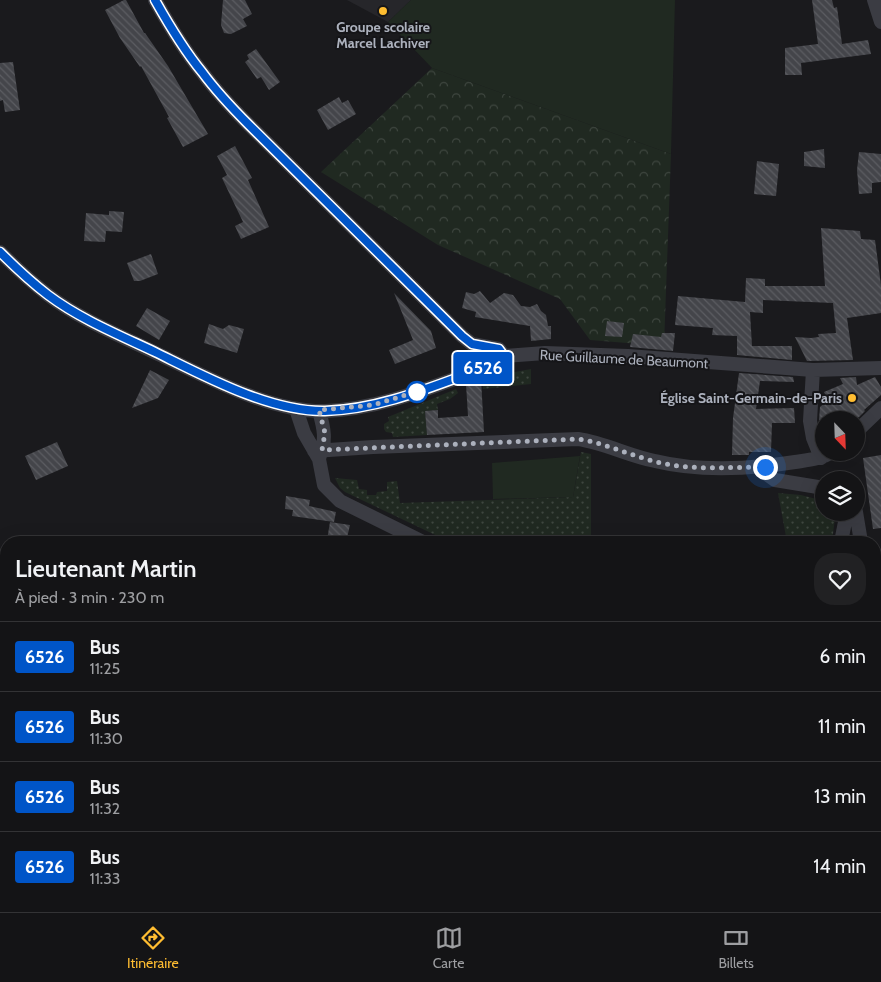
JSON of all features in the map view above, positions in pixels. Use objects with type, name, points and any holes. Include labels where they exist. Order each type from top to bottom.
[{"type":"street","points":[[155,0],[201,72],[242,118],[462,336],[472,344],[499,349],[504,356]]},
{"type":"street","points":[[874,0],[881,22]]},
{"type":"street","name":"Rue Guillaume de Beaumont","points":[[0,252],[49,296],[87,319],[212,379],[273,403],[296,409],[319,410],[373,405],[402,398],[492,365],[504,356],[545,354],[628,356],[813,370],[881,368]]},
{"type":"street","points":[[813,370],[810,421],[815,441]]},
{"type":"street","points":[[865,423],[881,408]]},
{"type":"street","points":[[296,409],[304,433],[318,453],[324,485],[340,501],[411,536]]},
{"type":"street","points":[[318,453],[325,433],[319,410]]},
{"type":"street","points":[[318,453],[578,439],[591,441],[675,466],[765,467],[815,457]]},
{"type":"street","points":[[765,467],[768,475],[775,480],[815,487]]},
{"type":"street","points":[[842,536],[845,521]]},
{"type":"street","points":[[858,521],[860,536]]},
{"type":"shaded area","name":"Groupe scolaire Marcel Lachiver","points":[[347,0],[411,0],[388,22]]},
{"type":"green space","points":[[411,0],[675,0],[671,154],[432,68],[388,22]]},
{"type":"green space","points":[[432,68],[671,154],[664,346],[590,340],[560,299],[438,245],[321,172]]},
{"type":"green space","points":[[531,369],[531,384],[483,389],[482,378]]},
{"type":"green space","points":[[456,389],[458,393],[450,399],[437,404],[438,410],[425,411],[427,435],[393,437],[392,433],[386,432],[384,429],[384,424],[389,421],[388,417]]},
{"type":"green space","points":[[581,452],[591,454],[591,536],[437,536],[345,492],[340,488],[335,478],[357,480],[359,489],[367,490],[367,495],[376,495],[377,492],[387,491],[387,482],[397,481],[400,503],[573,497]]},
{"type":"green space","points":[[580,456],[573,497],[493,499],[492,463]]},
{"type":"green space","points":[[778,493],[815,499],[815,521],[835,521],[833,536],[786,536]]},
{"type":"building","points":[[126,0],[144,33],[168,66],[208,134],[183,147],[141,66],[120,38],[105,10]]},
{"type":"building","points":[[223,0],[245,0],[252,14],[243,19],[247,26],[231,34],[224,33],[221,25]]},
{"type":"building","points":[[812,0],[832,0],[834,8],[837,7],[842,44],[868,40],[871,54],[801,63],[802,75],[785,75],[785,48],[818,44]]},
{"type":"building","points":[[256,49],[280,82],[269,90],[261,77],[257,79],[245,62],[249,59],[247,55]]},
{"type":"building","points":[[13,62],[20,110],[5,112],[3,100],[0,101],[0,63]]},
{"type":"building","points":[[339,97],[342,103],[348,100],[356,114],[328,130],[317,110]]},
{"type":"building","points":[[235,146],[252,178],[248,180],[269,227],[241,239],[235,226],[243,222],[222,178],[227,175],[217,156]]},
{"type":"building","points":[[824,149],[825,168],[804,166],[804,152]]},
{"type":"building","points":[[859,152],[881,154],[881,182],[872,183],[872,193],[859,194],[857,170]]},
{"type":"building","points":[[757,161],[779,164],[776,196],[754,194]]},
{"type":"building","points":[[109,211],[124,212],[122,232],[106,231],[105,242],[84,241],[86,213],[109,215]]},
{"type":"building","points":[[821,228],[860,231],[861,239],[875,240],[881,285],[881,313],[847,318],[853,360],[807,361],[795,337],[811,338],[819,337],[818,334],[836,333],[833,303],[763,300],[763,313],[750,312],[752,346],[792,346],[792,360],[737,355],[737,336],[712,335],[713,328],[675,325],[678,296],[745,302],[746,278],[765,279],[765,286],[825,286]]},
{"type":"building","points":[[151,254],[158,274],[140,281],[134,281],[127,263]]},
{"type":"building","points":[[480,291],[490,303],[504,293],[513,295],[521,306],[530,307],[537,304],[546,315],[548,326],[551,326],[551,339],[531,341],[530,326],[475,317],[476,312],[462,308],[466,292],[474,294]]},
{"type":"building","points":[[394,293],[431,331],[436,348],[395,364],[389,350],[413,340]]},
{"type":"building","points":[[147,308],[170,321],[159,340],[136,326]]},
{"type":"building","points":[[607,321],[624,323],[622,337],[605,336]]},
{"type":"building","points":[[209,324],[223,329],[229,325],[244,329],[237,353],[204,343]]},
{"type":"building","points":[[662,333],[675,333],[673,351],[630,347],[633,334],[661,337]]},
{"type":"building","points":[[150,370],[169,380],[158,398],[132,408]]},
{"type":"building","points":[[739,373],[793,377],[794,382],[760,381],[756,409],[794,408],[795,423],[772,423],[771,452],[749,452],[749,455],[732,455],[733,418]]},
{"type":"building","name":"Église Saint-Germain-de-Paris","points":[[856,377],[857,385],[875,377],[881,387],[881,395],[865,411],[820,411],[820,407],[828,400],[824,392],[843,384],[840,378]]},
{"type":"building","points":[[481,379],[484,432],[427,435],[425,411],[438,410],[438,418],[468,416],[466,384]]},
{"type":"building","points":[[57,442],[68,466],[36,480],[25,456]]},
{"type":"building","points":[[881,455],[881,528],[873,529],[863,461],[865,458]]},
{"type":"building","points":[[286,496],[310,500],[309,506],[336,512],[334,522],[292,516],[293,510],[285,509]]},
{"type":"building","points":[[330,522],[350,525],[347,536],[328,536]]},
{"type":"bus line","name":"6526","points":[[0,252],[49,296],[87,319],[212,379],[273,403],[296,409],[325,411],[354,408],[402,398],[492,365],[504,356],[499,349],[472,344],[462,336],[221,97],[201,72],[155,0]]},
{"type":"place","name":"Groupe scolaire Marcel Lachiver","points":[[383,11]]},
{"type":"place","name":"Église Saint-Germain-de-Paris","points":[[852,398]]},
{"type":"route","points":[[417,392],[419,391],[402,398],[373,405],[325,411],[319,410],[325,433],[322,450],[578,439],[591,441],[675,466],[765,467]]}]
